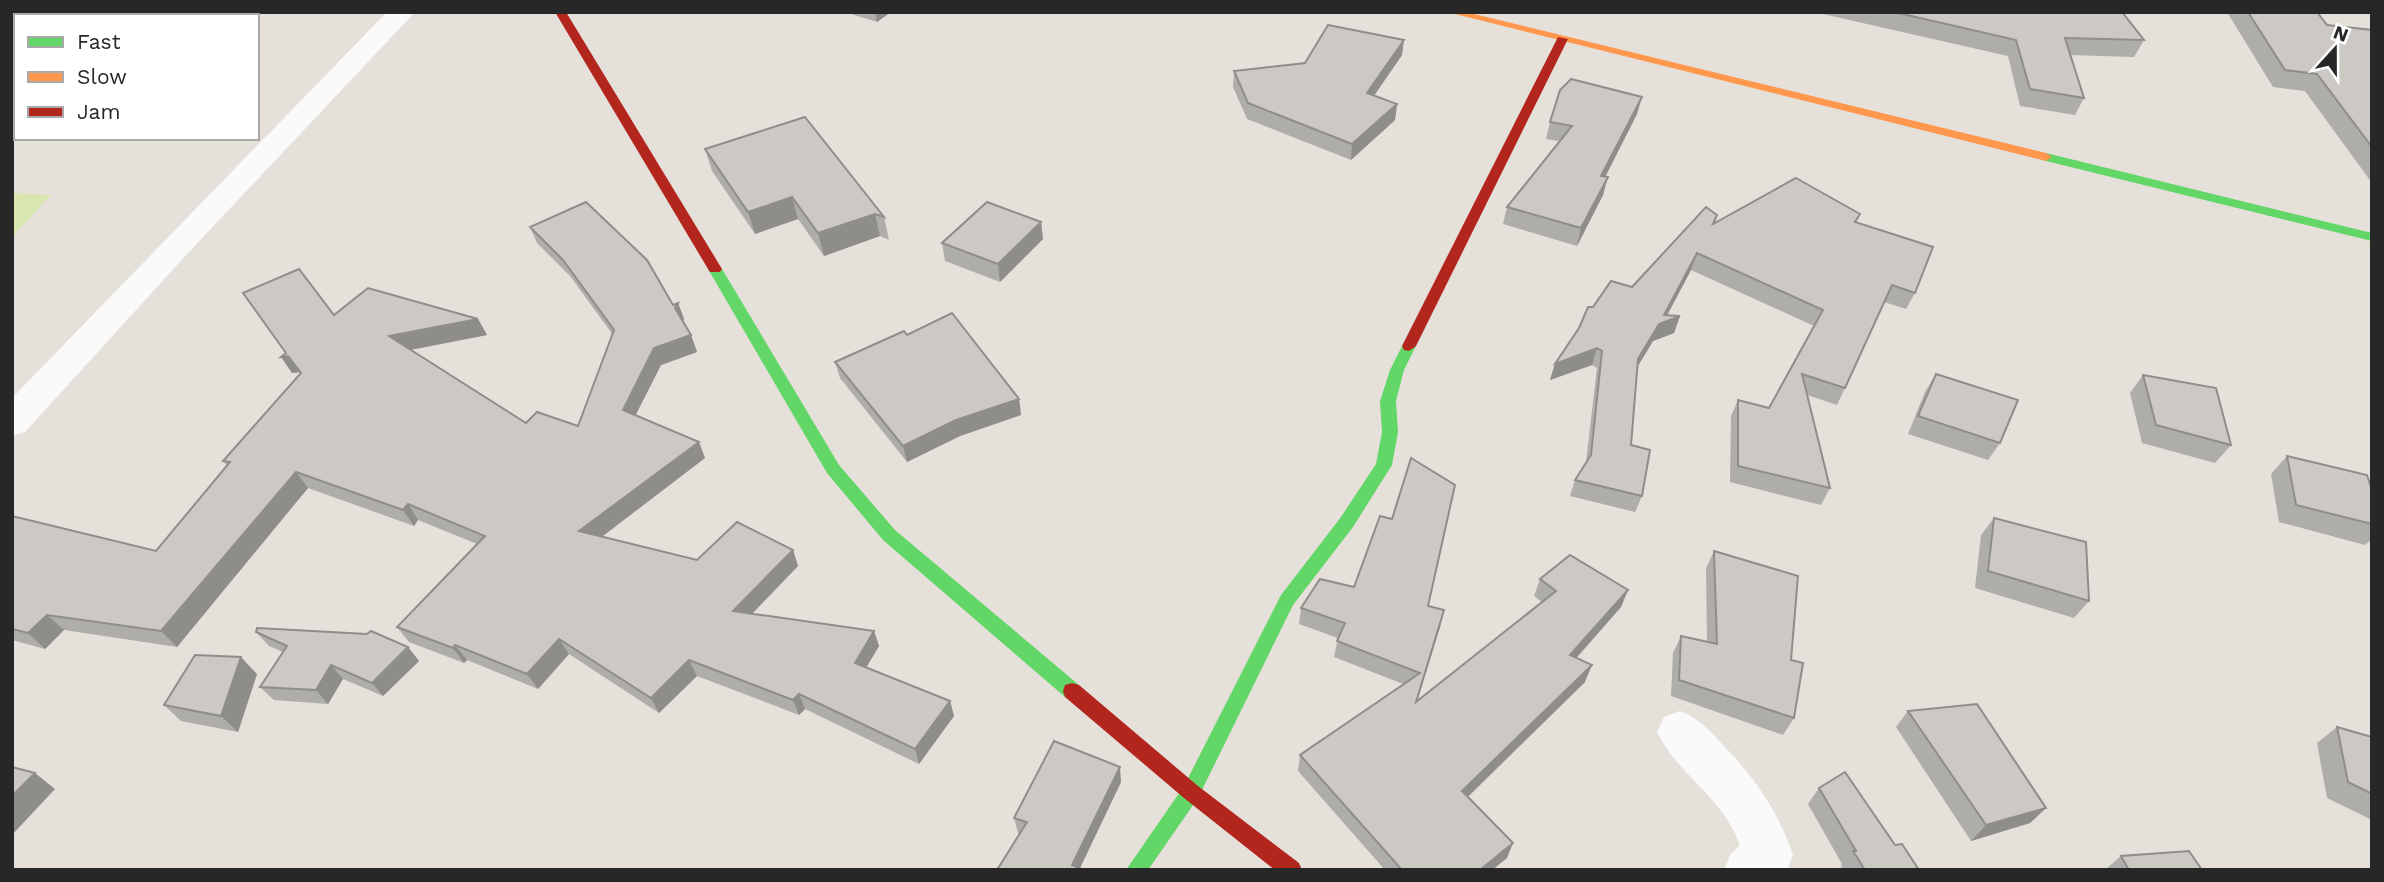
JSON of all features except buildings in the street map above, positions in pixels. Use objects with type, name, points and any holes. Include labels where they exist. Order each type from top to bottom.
[{"type":"main road","points":[[560,12],[657,170],[833,469],[889,535],[1191,792],[1292,870]]},
{"type":"main road","points":[[1452,12],[2372,237]]},
{"type":"main road","points":[[1136,870],[1191,792],[1287,600],[1347,522],[1384,465],[1390,432],[1388,401],[1397,370],[1562,39]]},
{"type":"street","points":[[12,422],[176,246],[402,12]]},
{"type":"street","points":[[1680,732],[1744,803],[1764,838],[1768,855],[1749,870]]},
{"type":"green space","points":[[12,193],[51,195],[12,237]]},
{"type":"traffic: fast","points":[[2046,157],[2372,237]]},
{"type":"traffic: fast","points":[[715,269],[833,469],[889,535],[1072,691]]},
{"type":"traffic: fast","points":[[1136,870],[1191,792],[1287,600],[1347,522],[1384,465],[1390,432],[1388,401],[1397,370],[1409,346]]},
{"type":"traffic: slow","points":[[1452,12],[2046,157]]},
{"type":"traffic: jam","points":[[560,12],[715,269]]},
{"type":"traffic: jam","points":[[1409,346],[1562,39]]},
{"type":"traffic: jam","points":[[1072,691],[1191,792],[1292,870]]}]
